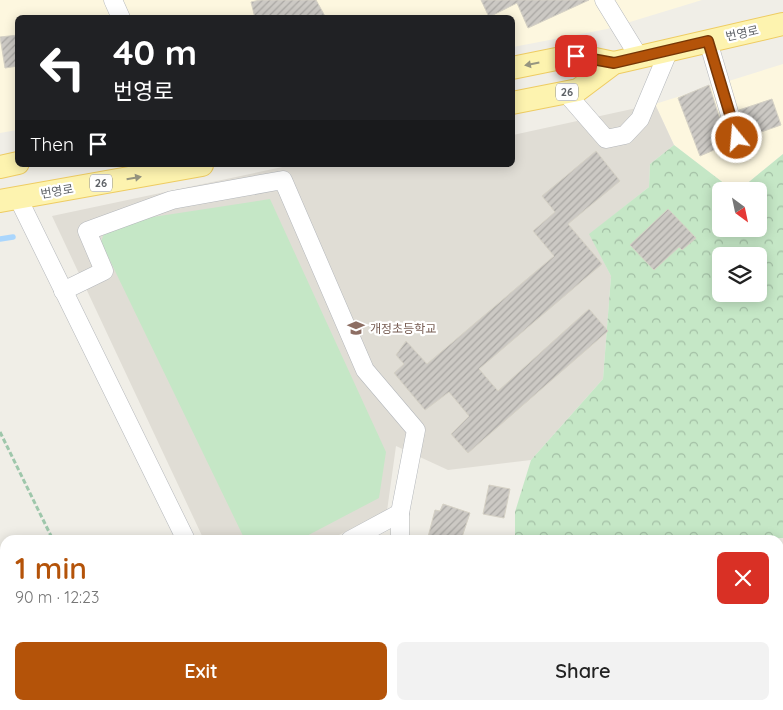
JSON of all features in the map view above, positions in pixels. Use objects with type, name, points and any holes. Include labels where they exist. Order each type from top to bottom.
[{"type":"main road","name":"번영로","points":[[515,67],[576,56],[614,63],[783,24]]},
{"type":"main road","name":"번영로","points":[[515,102],[578,90],[614,63]]},
{"type":"main road","points":[[0,167],[15,164]]},
{"type":"main road","name":"번영로","points":[[9,199],[186,167]]},
{"type":"street","points":[[112,0],[120,15]]},
{"type":"street","points":[[604,0],[640,57]]},
{"type":"street","points":[[708,41],[737,138]]},
{"type":"street","points":[[566,92],[606,139],[625,136],[640,119],[669,50]]},
{"type":"street","points":[[63,291],[104,271],[87,231],[172,200],[283,180],[365,370],[416,430],[400,513],[400,535]]},
{"type":"street","points":[[9,199],[63,291],[184,535]]},
{"type":"street","points":[[359,535],[400,513]]},
{"type":"path","points":[[0,432],[51,535]]},
{"type":"shaded area","points":[[0,0],[702,0],[607,29],[515,47],[515,15],[15,15],[15,130],[0,133]]},
{"type":"shaded area","points":[[783,64],[783,154],[749,182],[722,182],[674,145],[655,104]]},
{"type":"shaded area","name":"개정초등학교","points":[[655,104],[674,145],[650,164],[649,187],[590,234],[611,276],[603,379],[531,460],[448,470],[396,446],[387,511],[339,535],[202,535],[52,216],[283,167],[515,167],[515,135]]},
{"type":"green space","points":[[674,145],[722,182],[712,182],[712,238],[768,238],[768,182],[749,182],[783,154],[783,535],[515,535],[515,512],[531,460],[603,379],[611,276],[589,234],[649,187],[650,164]]},
{"type":"green space","points":[[270,199],[386,452],[379,498],[309,535],[243,535],[101,242],[107,224]]},
{"type":"building","points":[[260,0],[316,0],[324,15],[254,15],[251,2]]},
{"type":"building","points":[[481,0],[589,0],[528,28],[517,3],[493,15],[488,15]]},
{"type":"building","points":[[15,35],[15,66],[5,68],[0,37]]},
{"type":"building","points":[[709,85],[728,144],[700,156],[678,98]]},
{"type":"building","points":[[772,99],[781,125],[747,137],[739,110]]},
{"type":"building","points":[[596,151],[620,181],[568,224],[602,264],[479,369],[498,391],[589,309],[608,331],[468,453],[451,434],[469,416],[449,392],[425,410],[394,373],[404,364],[396,355],[406,341],[427,364],[554,256],[533,231],[555,212],[542,196]]},
{"type":"building","points":[[668,209],[696,238],[682,250],[679,247],[654,270],[630,245]]},
{"type":"building","points":[[489,485],[510,489],[504,518],[483,514]]},
{"type":"building","points":[[443,504],[470,513],[463,535],[429,535],[435,510],[440,511]]},
{"type":"waterway","points":[[0,239],[13,237]]},
{"type":"place","name":"개정초등학교","points":[[356,328]]},
{"type":"route","points":[[576,56],[614,63],[708,41],[737,138]]}]
